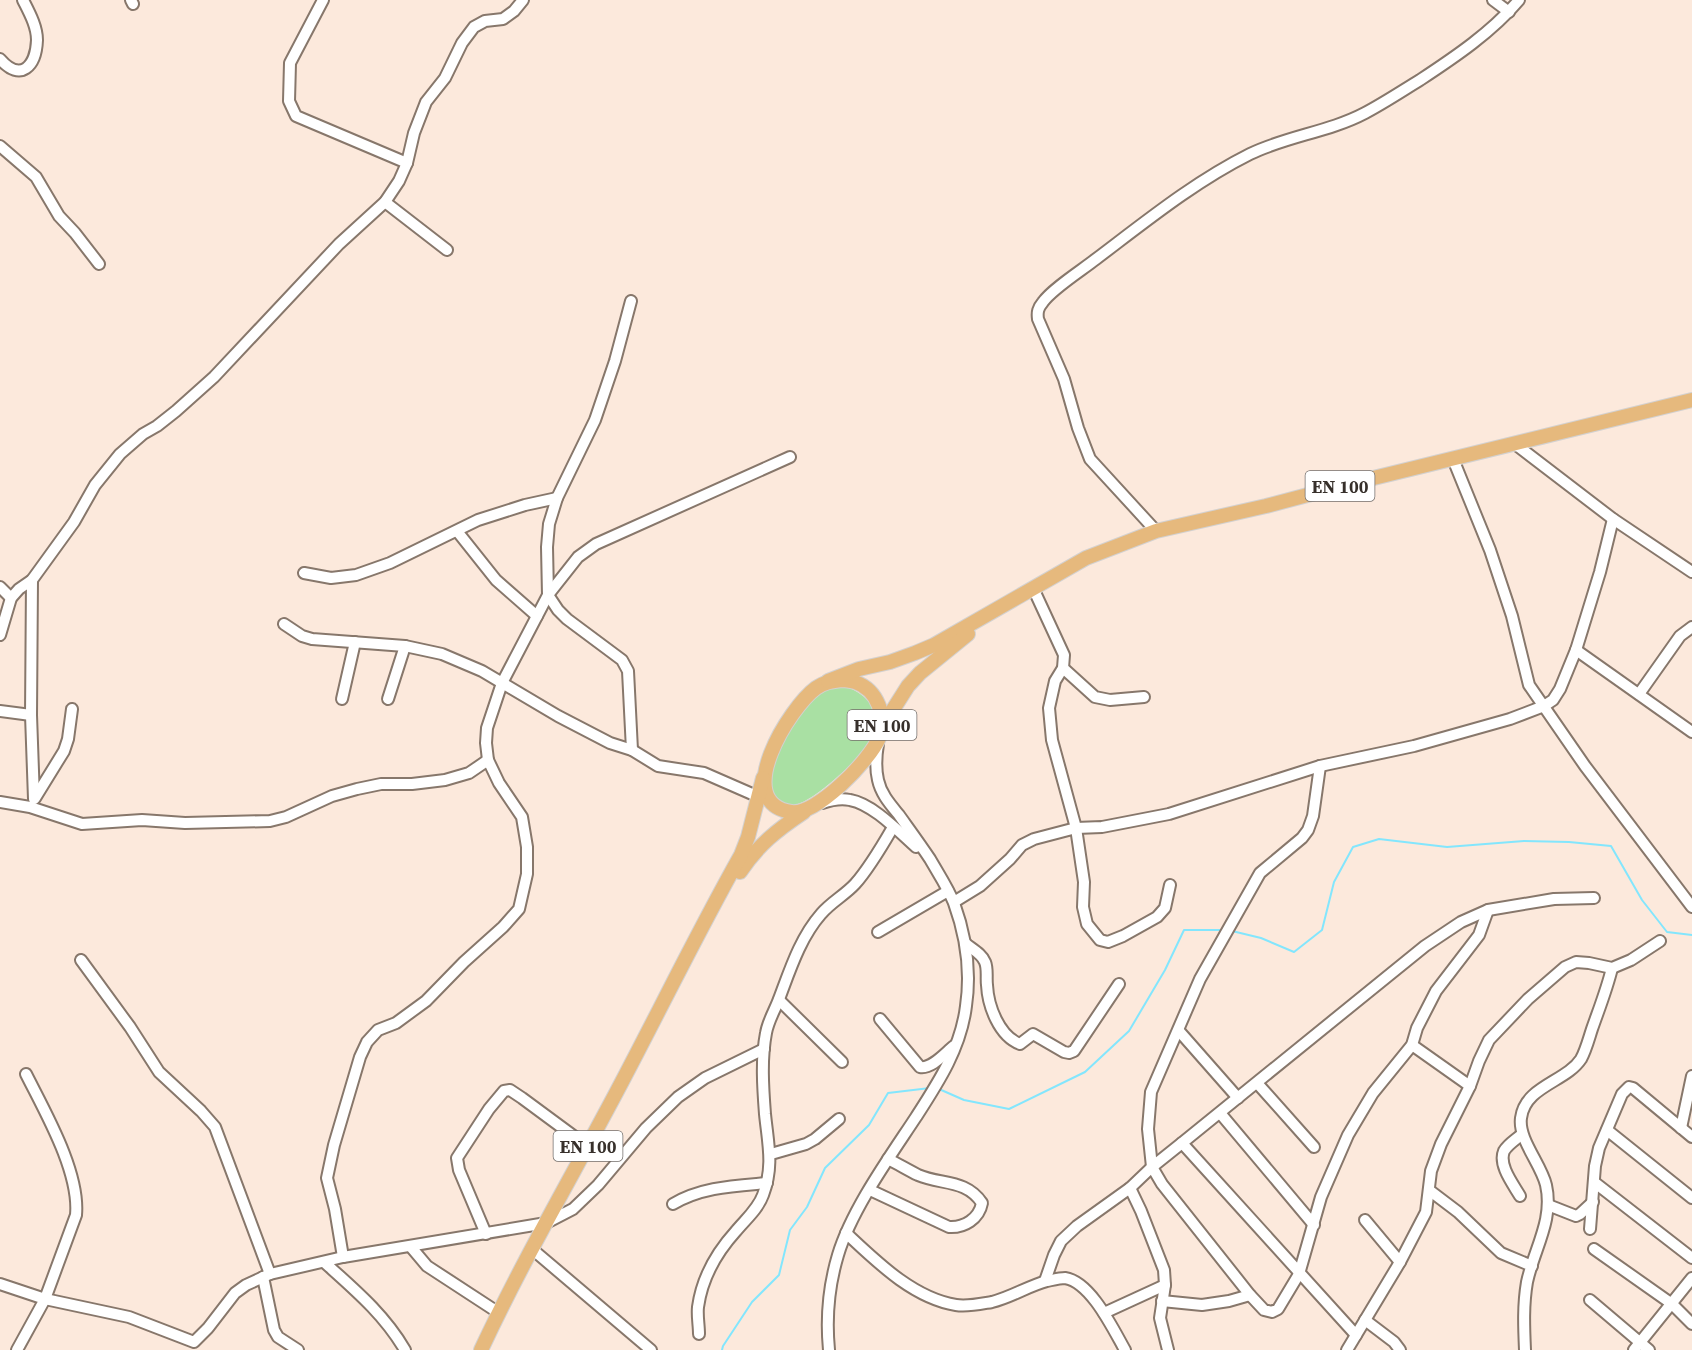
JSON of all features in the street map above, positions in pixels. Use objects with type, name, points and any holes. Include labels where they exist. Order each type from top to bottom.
[{"type":"main road","name":"EN 100","points":[[482,1350],[532,1249],[741,855],[771,751],[794,713],[816,687],[859,669],[915,653],[943,640],[1086,558],[1156,531],[1266,506],[1692,400]]},
{"type":"main road","name":"EN 100","points":[[695,942],[756,849],[833,792],[865,759],[908,686],[920,673],[1002,606]]},
{"type":"main road","name":"EN 100","points":[[828,681],[855,682],[867,688],[876,699],[882,712],[882,727]]},
{"type":"main road","points":[[763,778],[768,798],[775,805],[785,811],[796,812],[811,808]]},
{"type":"street","points":[[0,60],[6,66],[20,71],[27,69],[32,63],[37,40],[33,21],[23,0]]},
{"type":"street","points":[[323,0],[290,63],[289,101],[292,110],[296,116],[407,163]]},
{"type":"street","points":[[0,635],[11,598],[32,580],[74,522],[95,485],[120,454],[142,434],[176,411],[214,377],[339,244],[385,202],[399,182],[407,163],[414,133],[426,102],[445,78],[462,43],[474,27],[485,21],[503,20],[523,0]]},
{"type":"street","points":[[1493,0],[1509,12]]},
{"type":"street","points":[[1156,531],[1090,459],[1078,428],[1064,379],[1038,319],[1037,311],[1044,300],[1175,199],[1251,154],[1312,132],[1339,125],[1389,99],[1460,54],[1509,12],[1519,0]]},
{"type":"street","points":[[0,146],[36,177],[59,216],[99,264]]},
{"type":"street","points":[[385,202],[447,250]]},
{"type":"street","points":[[631,301],[615,361],[595,420],[557,498],[549,524],[547,547],[548,595],[567,619],[622,660],[628,671],[632,750]]},
{"type":"street","points":[[1515,444],[1613,519],[1692,572]]},
{"type":"street","points":[[343,1257],[327,1178],[334,1145],[360,1057],[367,1042],[378,1030],[396,1023],[426,1001],[519,909],[527,873],[527,847],[522,817],[499,783],[488,760],[487,728],[502,683],[548,595],[578,557],[596,544],[790,457]]},
{"type":"street","points":[[1453,459],[1490,550],[1512,616],[1529,685],[1585,766],[1692,907]]},
{"type":"street","points":[[304,573],[331,578],[356,575],[390,563],[478,520],[525,505],[557,498]]},
{"type":"street","points":[[954,902],[980,886],[1022,845],[1034,839],[1076,828],[1102,827],[1169,814],[1320,766],[1414,746],[1510,719],[1544,706],[1553,700],[1560,689],[1576,650],[1600,572],[1613,519]]},
{"type":"street","points":[[457,531],[496,580],[537,616]]},
{"type":"street","points":[[32,580],[32,803]]},
{"type":"street","points":[[0,587],[11,598]]},
{"type":"street","points":[[1033,588],[1065,655],[1063,668],[1055,681],[1048,708],[1052,740],[1076,828],[1084,882],[1083,907],[1087,924],[1100,940],[1108,942],[1123,936],[1157,917],[1165,908],[1170,885]]},
{"type":"street","points":[[284,624],[302,636],[312,639],[405,646],[442,654],[482,671],[558,716],[610,743],[632,750],[658,766],[704,773],[759,796]]},
{"type":"street","points":[[1639,694],[1680,636],[1692,627]]},
{"type":"street","points":[[342,699],[355,642]]},
{"type":"street","points":[[388,699],[405,646]]},
{"type":"street","points":[[1576,650],[1692,732]]},
{"type":"street","points":[[1063,668],[1095,696],[1110,700],[1144,697]]},
{"type":"street","points":[[32,803],[64,751],[72,709]]},
{"type":"street","points":[[0,711],[31,715]]},
{"type":"street","points":[[829,1350],[827,1331],[831,1288],[846,1233],[888,1159],[935,1087],[958,1042],[966,1007],[968,974],[965,943],[954,902],[930,859],[884,795],[878,782],[875,763],[878,740]]},
{"type":"street","points":[[0,802],[32,803],[82,824],[142,820],[185,823],[270,821],[286,817],[332,796],[357,789],[381,784],[412,784],[445,780],[469,773],[488,760]]},
{"type":"street","points":[[1320,766],[1313,816],[1308,830],[1302,838],[1260,873],[1200,979],[1151,1092],[1148,1129],[1152,1167],[1162,1184],[1264,1310],[1272,1312],[1278,1309],[1299,1274],[1321,1197],[1348,1135],[1372,1093],[1412,1045],[1417,1028],[1436,991],[1479,934],[1488,910]]},
{"type":"street","points":[[811,808],[834,800],[850,800],[863,805],[930,859]]},
{"type":"street","points":[[699,1334],[698,1309],[706,1277],[725,1243],[756,1209],[767,1183],[771,1154],[765,1113],[766,1030],[787,976],[811,928],[822,914],[856,883],[893,827]]},
{"type":"street","points":[[878,932],[948,891]]},
{"type":"street","points":[[1045,1281],[1061,1241],[1077,1226],[1130,1188],[1152,1167],[1425,946],[1461,922],[1488,910],[1554,899],[1594,898]]},
{"type":"street","points":[[1347,1350],[1400,1262],[1426,1212],[1431,1171],[1441,1144],[1490,1040],[1528,999],[1564,967],[1576,962],[1611,968],[1631,960],[1660,941]]},
{"type":"street","points":[[965,943],[982,957],[987,965],[988,999],[993,1016],[1020,1044],[1033,1034],[1064,1052],[1074,1051],[1119,984]]},
{"type":"street","points":[[81,960],[130,1027],[159,1072],[201,1111],[214,1127],[267,1275],[274,1330],[278,1337],[297,1350]]},
{"type":"street","points":[[1525,1350],[1524,1302],[1532,1266],[1548,1219],[1548,1205],[1546,1184],[1522,1134],[1521,1118],[1528,1102],[1541,1088],[1569,1071],[1581,1059],[1608,986],[1611,968]]},
{"type":"street","points":[[779,1000],[842,1062]]},
{"type":"street","points":[[880,1018],[920,1067],[930,1066],[958,1042]]},
{"type":"street","points":[[1179,1030],[1238,1098]]},
{"type":"street","points":[[1412,1045],[1470,1086]]},
{"type":"street","points":[[0,1284],[45,1299],[129,1317],[192,1346],[235,1293],[267,1275],[343,1257],[546,1223],[573,1209],[598,1185],[646,1128],[678,1097],[705,1078],[764,1049]]},
{"type":"street","points":[[17,1350],[45,1299],[76,1215],[77,1204],[61,1144],[26,1074]]},
{"type":"street","points":[[1682,1128],[1692,1076]]},
{"type":"street","points":[[1257,1083],[1314,1147]]},
{"type":"street","points":[[1590,1229],[1595,1166],[1599,1148],[1622,1094],[1629,1087],[1692,1137]]},
{"type":"street","points":[[486,1234],[459,1170],[457,1158],[504,1090],[510,1090],[522,1098],[587,1146]]},
{"type":"street","points":[[1220,1113],[1314,1225]]},
{"type":"street","points":[[771,1154],[806,1144],[839,1119]]},
{"type":"street","points":[[1607,1130],[1692,1198]]},
{"type":"street","points":[[1520,1196],[1506,1173],[1502,1159],[1507,1147],[1522,1134]]},
{"type":"street","points":[[1182,1143],[1356,1335]]},
{"type":"street","points":[[870,1190],[949,1227],[968,1224],[980,1210],[982,1203],[976,1194],[949,1182],[918,1175],[888,1159]]},
{"type":"street","points":[[1594,1182],[1692,1258]]},
{"type":"street","points":[[673,1204],[698,1192],[721,1187],[767,1183]]},
{"type":"street","points":[[1130,1188],[1164,1270],[1165,1286],[1160,1318],[1168,1350]]},
{"type":"street","points":[[1429,1190],[1458,1212],[1501,1253],[1532,1266]]},
{"type":"street","points":[[1548,1205],[1576,1216],[1593,1203]]},
{"type":"street","points":[[1365,1220],[1400,1262]]},
{"type":"street","points":[[846,1233],[910,1286],[936,1300],[957,1305],[977,1305],[1007,1299],[1045,1281],[1064,1278],[1079,1284],[1104,1313],[1125,1350]]},
{"type":"street","points":[[411,1247],[427,1266],[499,1313]]},
{"type":"street","points":[[532,1249],[651,1350]]},
{"type":"street","points":[[1594,1249],[1672,1304],[1692,1324]]},
{"type":"street","points":[[324,1262],[386,1321],[405,1350]]},
{"type":"street","points":[[1590,1300],[1641,1347],[1692,1278]]},
{"type":"street","points":[[1104,1313],[1165,1286]]},
{"type":"street","points":[[1162,1301],[1202,1305],[1229,1302],[1250,1295]]},
{"type":"street","points":[[1365,1320],[1394,1342],[1400,1350]]},
{"type":"green space","points":[[843,686],[859,693],[871,705],[877,720],[873,737],[859,756],[835,779],[809,799],[789,805],[776,797],[771,784],[773,767],[779,749],[789,730],[811,699],[821,691]]},
{"type":"waterway","points":[[1232,931],[1261,938],[1294,952],[1322,930],[1334,882],[1353,847],[1379,839],[1447,847],[1524,841],[1611,846],[1642,900],[1667,932],[1692,935]]},
{"type":"waterway","points":[[939,1089],[964,1100],[1009,1109],[1085,1072],[1129,1031],[1165,970],[1184,930],[1223,930]]},
{"type":"waterway","points":[[722,1350],[752,1302],[779,1275],[790,1230],[807,1207],[825,1168],[869,1125],[888,1093],[930,1088]]}]
